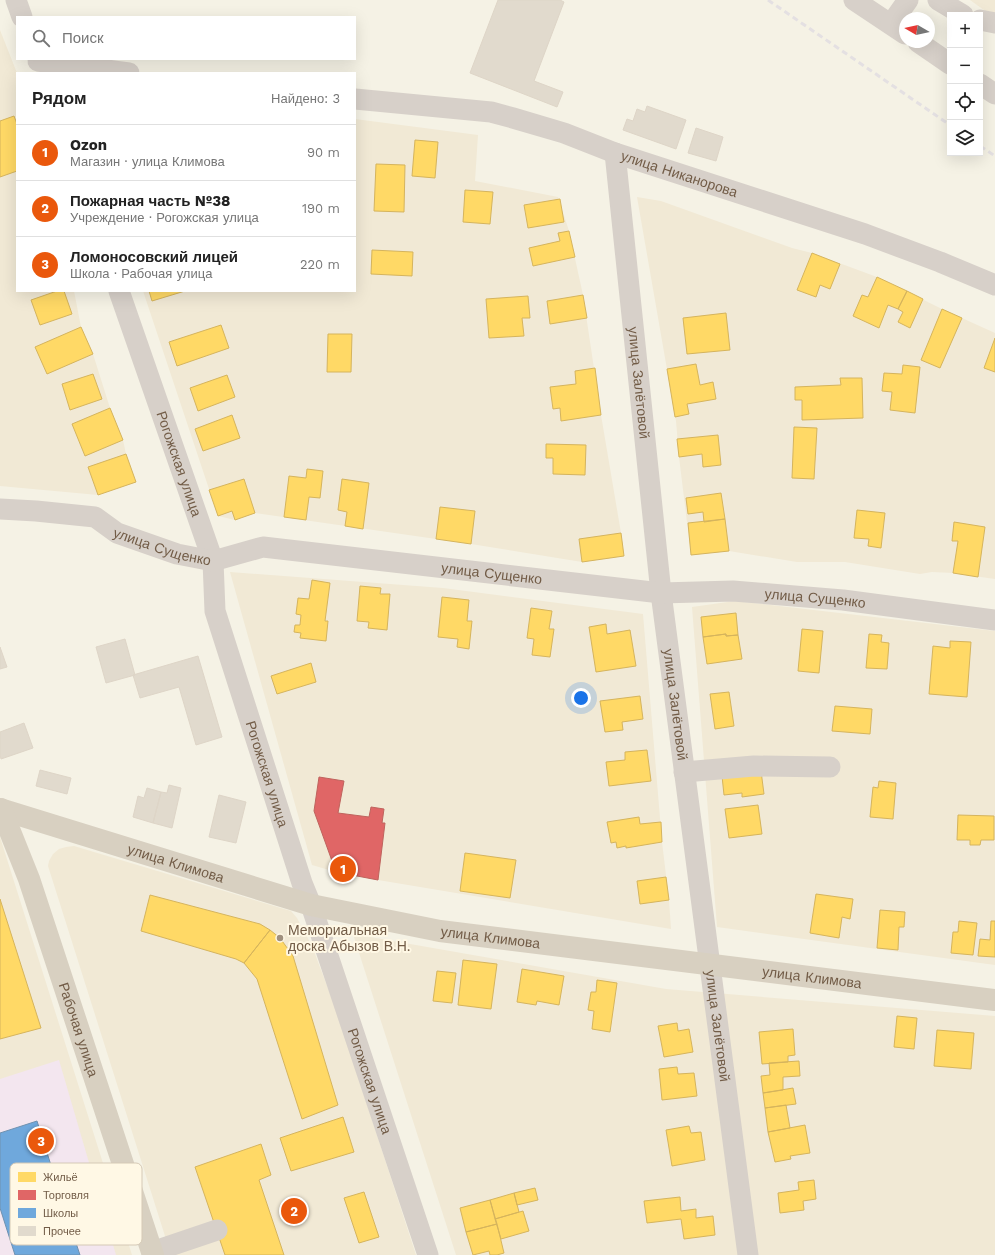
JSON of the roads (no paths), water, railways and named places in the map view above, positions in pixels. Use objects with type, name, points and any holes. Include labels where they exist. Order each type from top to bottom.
[{"type":"main road","name":"улица Климова","points":[[0,808],[311,905],[440,931],[995,1000]]},
{"type":"main road","name":"Рабочая улица","points":[[0,808],[29,879],[122,1163]]},
{"type":"main road","name":"Рабочая улица","points":[[142,1224],[152,1254]]},
{"type":"street","points":[[16,0],[22,16]]},
{"type":"street","points":[[854,0],[898,29],[908,0]]},
{"type":"street","points":[[938,0],[958,12]]},
{"type":"street","points":[[983,20],[995,22]]},
{"type":"street","points":[[927,48],[947,62]]},
{"type":"street","points":[[40,64],[119,72]]},
{"type":"street","points":[[983,86],[995,94]]},
{"type":"street","name":"улица Никанорова","points":[[356,99],[491,112],[564,133],[615,153],[865,234],[940,262],[995,285]]},
{"type":"street","name":"улица Залётовой","points":[[615,153],[661,593],[748,1255]]},
{"type":"street","name":"Рогожская улица","points":[[119,292],[213,561],[215,611],[302,883],[311,905],[428,1255]]},
{"type":"street","name":"улица Сущенко","points":[[0,509],[95,517],[117,533],[177,554],[213,561],[263,546],[661,593],[733,591],[843,600],[995,620]]},
{"type":"street","points":[[684,772],[754,766],[830,767]]},
{"type":"street","points":[[152,1254],[217,1230]]},
{"type":"railway","points":[[768,0],[947,123]]},
{"type":"railway","points":[[983,148],[995,156]]},
{"type":"place","name":"Ozon","points":[[343,869]]},
{"type":"place","name":"Мемориальная доска Абызов В.Н.","points":[[280,938]]},
{"type":"place","name":"Ломоносовский лицей","points":[[41,1141]]},
{"type":"place","name":"Пожарная часть №38","points":[[294,1211]]}]
